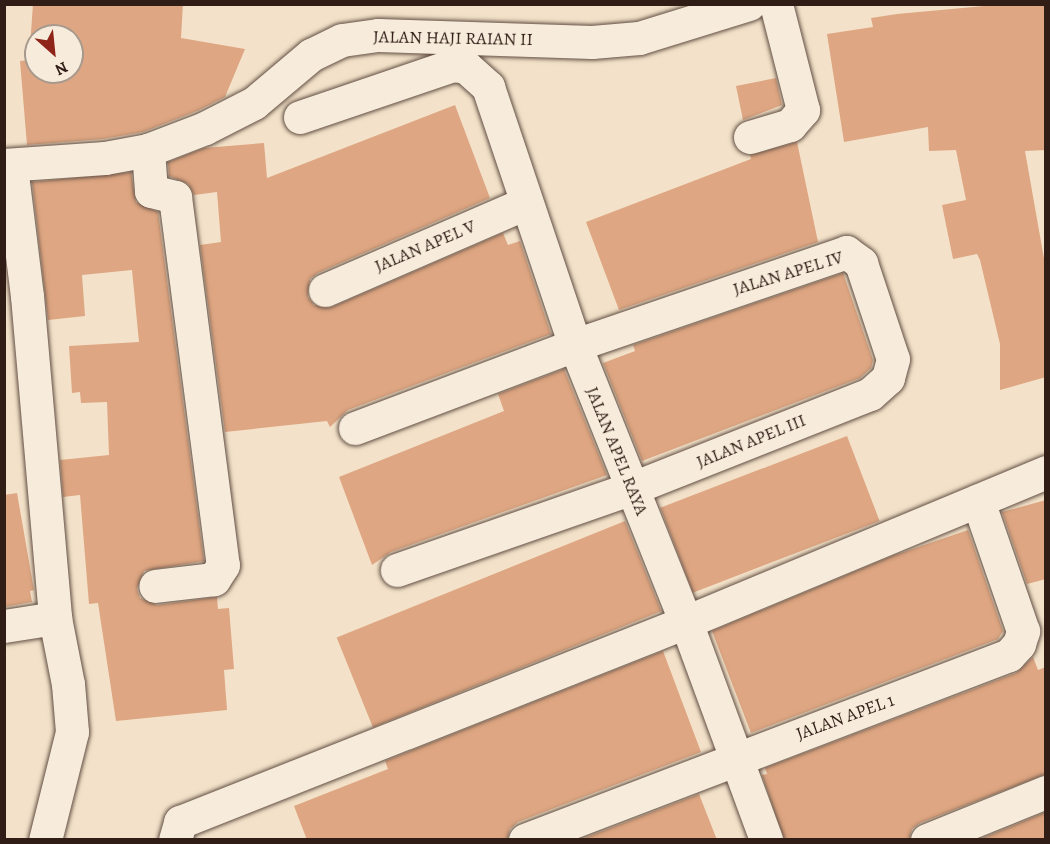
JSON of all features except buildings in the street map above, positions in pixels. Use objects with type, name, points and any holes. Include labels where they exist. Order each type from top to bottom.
[{"type":"street","name":"JALAN HAJI RAIAN II","points":[[8,165],[105,158],[148,150],[205,128],[254,103],[311,55],[342,40],[378,35],[592,42],[639,38],[749,4]]},
{"type":"street","points":[[750,137],[790,125],[803,110],[776,4]]},
{"type":"street","name":"JALAN APEL RAYA","points":[[300,117],[438,68],[466,67],[488,87],[575,345],[686,622],[765,840]]},
{"type":"street","points":[[148,150],[151,191],[175,197],[223,565],[214,579],[155,586]]},
{"type":"street","points":[[8,165],[16,297],[55,618],[68,684],[72,732],[45,840]]},
{"type":"street","name":"JALAN APEL V","points":[[325,290],[526,203]]},
{"type":"street","name":"JALAN APEL IV","points":[[575,345],[846,252],[861,263],[892,358],[888,378],[870,394]]},
{"type":"street","points":[[356,428],[575,345]]},
{"type":"street","name":"JALAN APEL III","points":[[397,570],[632,488],[870,394]]},
{"type":"street","points":[[175,840],[180,822],[686,622],[1046,472]]},
{"type":"street","name":"JALAN APEL 1","points":[[525,840],[735,756],[994,663],[1020,644],[1023,631],[1020,616],[978,501]]},
{"type":"street","points":[[4,626],[55,618]]},
{"type":"street","points":[[927,840],[1046,792]]}]
